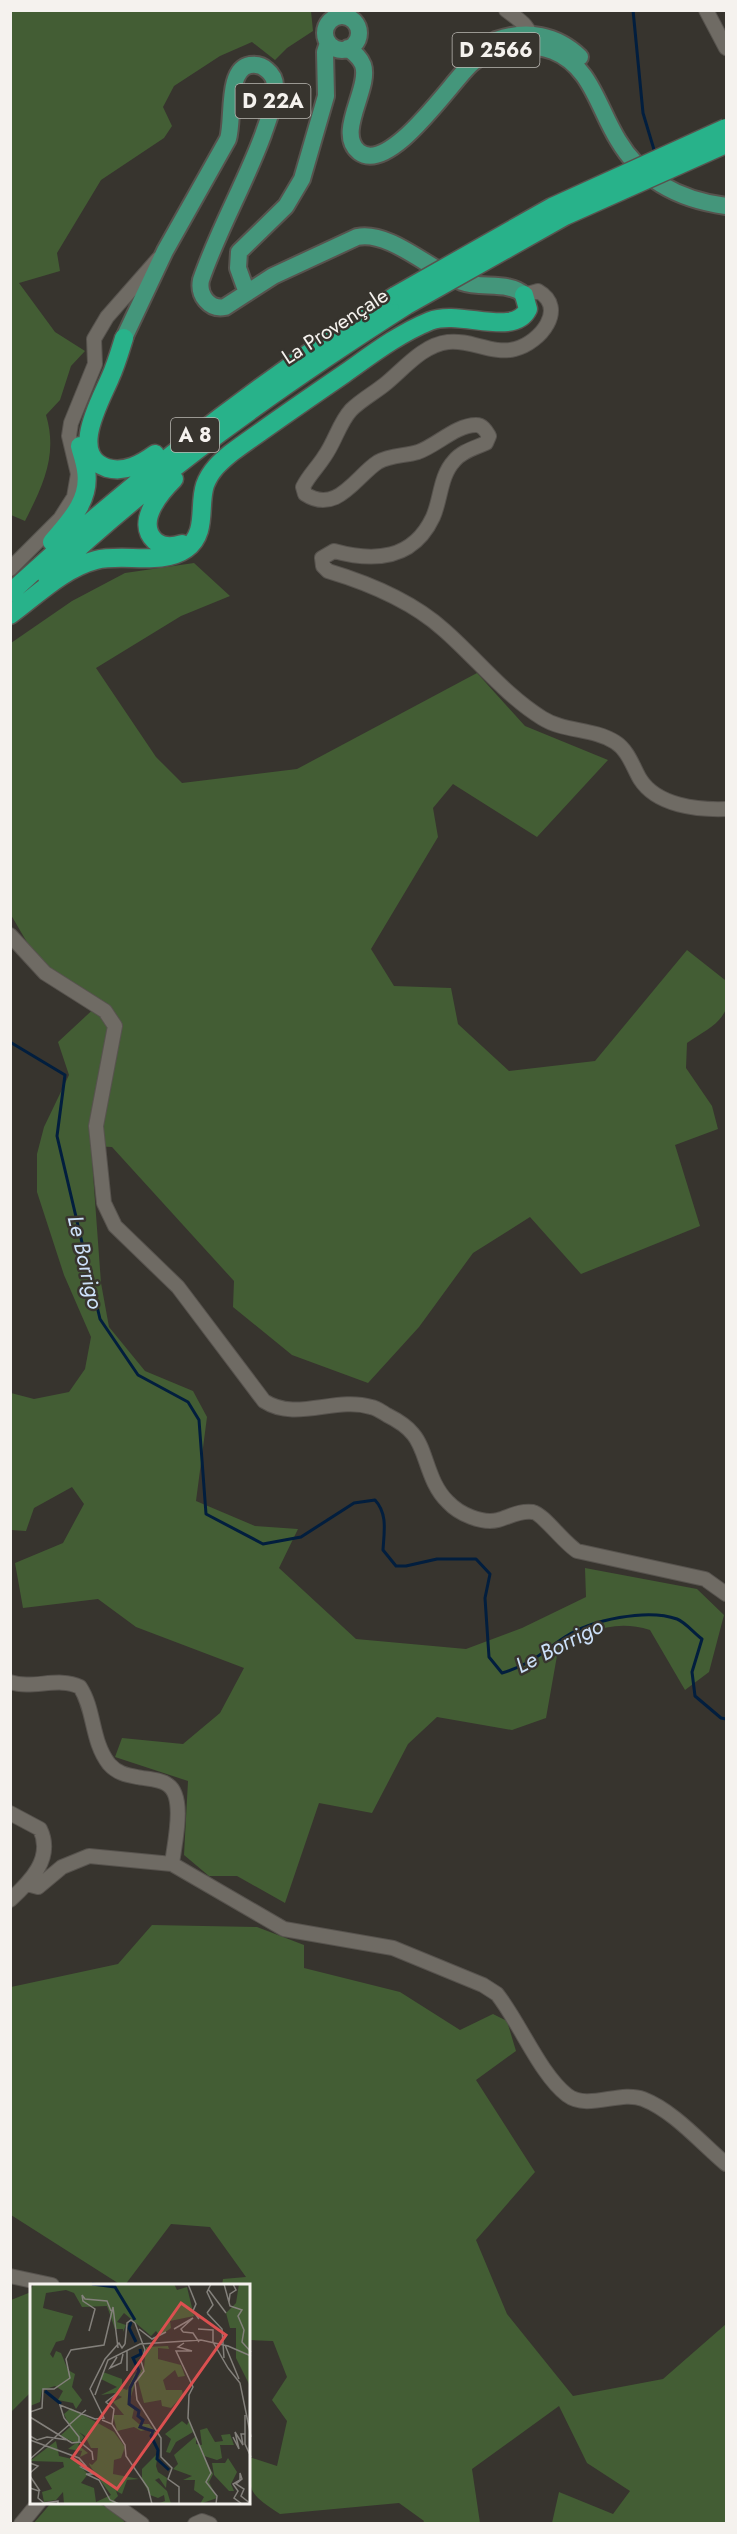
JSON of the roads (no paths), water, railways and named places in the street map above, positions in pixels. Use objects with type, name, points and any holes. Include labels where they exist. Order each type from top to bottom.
[{"type":"highway","name":"La Provençale","points":[[10,591],[139,480],[267,381],[552,207],[726,128]]},
{"type":"highway","name":"La Provençale","points":[[10,613],[102,527],[218,434],[401,301],[565,216],[726,144]]},
{"type":"highway","points":[[10,613],[87,563],[108,558],[173,555],[190,546],[198,532],[206,483],[216,466],[238,448],[411,330],[446,317],[461,317],[493,323],[516,321],[523,318],[528,309],[524,296]]},
{"type":"highway","points":[[128,330],[88,434],[93,456],[107,468],[121,469],[140,464],[267,381]]},
{"type":"highway","points":[[10,591],[80,506],[87,477],[80,445],[80,430],[92,399],[128,330]]},
{"type":"highway","points":[[198,532],[180,545],[165,546],[152,537],[148,527],[148,518],[162,492],[218,434]]},
{"type":"main road","points":[[340,13],[357,26],[344,45],[324,31],[324,18],[333,18],[340,13]]},
{"type":"main road","name":"D 2566","points":[[344,45],[359,58],[364,75],[353,112],[352,127],[352,141],[362,154],[379,154],[393,146],[422,120],[472,63],[529,34],[551,51],[575,64],[606,115],[618,140],[635,164],[657,184],[703,203],[726,206]]},
{"type":"main road","name":"D 22A","points":[[165,251],[228,139],[232,123],[234,82],[237,73],[249,65],[263,66],[272,75],[275,83],[272,106],[257,152],[214,245],[200,285],[204,298],[218,308],[231,305],[247,293],[238,268],[239,252],[277,216],[297,189],[326,96],[326,64],[344,45]]},
{"type":"main road","points":[[247,293],[273,276],[307,260],[357,237],[369,236],[387,241],[461,282],[484,287],[511,288],[524,296]]},
{"type":"main road","points":[[128,330],[165,251]]},
{"type":"street","points":[[506,10],[529,34]]},
{"type":"street","points":[[706,10],[726,48]]},
{"type":"street","name":"D 22A","points":[[10,569],[60,519],[74,497],[78,474],[69,436],[71,423],[95,364],[93,344],[97,333],[107,317],[165,251]]},
{"type":"street","points":[[524,296],[538,291],[544,294],[551,310],[551,320],[543,332],[530,342],[516,350],[448,342],[432,347],[351,410],[325,457],[303,487],[305,494],[311,498],[336,497],[353,487],[377,463],[418,452],[466,428],[477,425],[484,428],[489,436],[486,443],[465,452],[453,461],[443,480],[433,517],[414,541],[395,554],[378,559],[334,551],[322,558],[323,566],[328,571],[354,579],[414,608],[442,628],[516,698],[543,719],[616,742],[632,762],[641,780],[656,795],[672,802],[706,809],[726,808]]},
{"type":"street","points":[[107,317],[118,317],[128,330]]},
{"type":"street","points":[[97,333],[128,330]]},
{"type":"street","points":[[10,935],[45,973],[105,1011],[115,1026],[96,1126],[104,1203],[115,1226],[178,1287],[264,1401],[275,1408],[290,1410],[344,1403],[372,1407],[402,1423],[414,1435],[430,1476],[448,1502],[465,1514],[487,1522],[519,1513],[532,1512],[540,1515],[564,1543],[577,1551],[705,1579],[726,1594]]},
{"type":"street","points":[[10,1682],[24,1685],[67,1682],[80,1687],[90,1706],[95,1735],[107,1762],[115,1770],[124,1774],[167,1783],[174,1791],[177,1815],[172,1864]]},
{"type":"street","points":[[10,1814],[40,1829],[46,1845],[35,1873],[10,1900]]},
{"type":"street","points":[[27,1884],[33,1888],[38,1887],[62,1867],[89,1856],[172,1864],[284,1929],[393,1948],[483,1985],[496,1994],[506,2005],[553,2081],[567,2095],[576,2100],[628,2096],[642,2099],[659,2107],[726,2164]]},
{"type":"street","points":[[10,2276],[47,2284]]},
{"type":"street","points":[[21,2523],[37,2504]]},
{"type":"street","points":[[114,2504],[142,2523]]},
{"type":"street","points":[[195,2523],[202,2521],[210,2523]]},
{"type":"waterway","points":[[633,10],[643,113],[655,153]]},
{"type":"waterway","name":"Le Borrigo","points":[[10,1042],[65,1075],[57,1136],[100,1319],[138,1375],[188,1402],[199,1420],[206,1514],[263,1544],[301,1537],[354,1503],[375,1500],[384,1517],[383,1550],[396,1566],[437,1559],[476,1559],[490,1574],[485,1598],[489,1657],[502,1673],[529,1662],[565,1637],[589,1625],[635,1615],[665,1616],[677,1619],[702,1639],[692,1672],[695,1696],[721,1718],[726,1719]]}]
